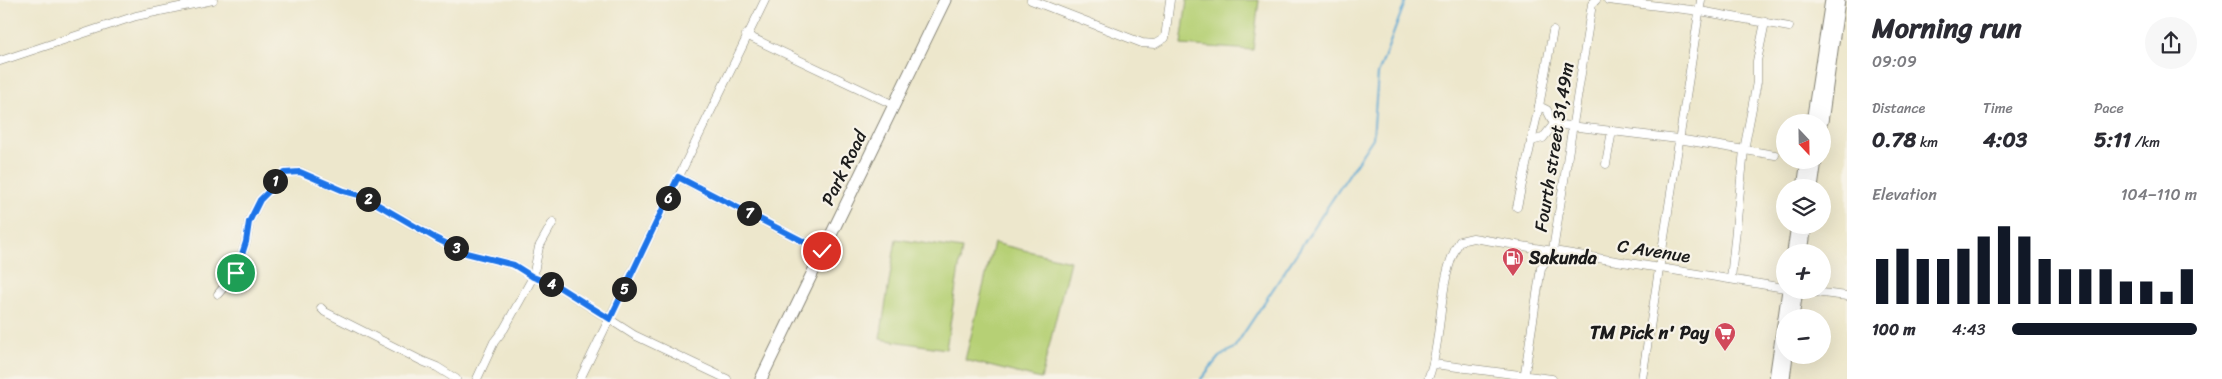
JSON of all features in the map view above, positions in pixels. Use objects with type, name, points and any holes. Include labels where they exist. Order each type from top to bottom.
[{"type":"highway","name":"Park Road","points":[[761,379],[945,0]]},
{"type":"highway","points":[[1813,114],[1831,0]]},
{"type":"highway","points":[[1823,114],[1839,0]]},
{"type":"highway","points":[[1775,379],[1785,299]]},
{"type":"highway","points":[[1784,379],[1786,364]]},
{"type":"street","points":[[0,61],[136,16],[213,0]]},
{"type":"street","points":[[580,379],[765,0]]},
{"type":"street","points":[[1031,0],[1090,24],[1150,45],[1162,42],[1165,38],[1170,0]]},
{"type":"street","points":[[1608,0],[1700,11],[1789,27]]},
{"type":"street","points":[[1642,379],[1678,138],[1702,0]]},
{"type":"street","name":"Fourth street 31,49m","points":[[1524,377],[1541,268],[1553,250],[1594,2]]},
{"type":"street","points":[[1731,279],[1744,150],[1756,92],[1757,61],[1766,22]]},
{"type":"street","points":[[1517,207],[1553,31]]},
{"type":"street","points":[[746,36],[894,105]]},
{"type":"street","points":[[1539,106],[1547,110],[1554,124]]},
{"type":"street","points":[[1554,124],[1678,138],[1775,156]]},
{"type":"street","points":[[1531,141],[1543,138],[1554,124]]},
{"type":"street","points":[[1606,164],[1612,131]]},
{"type":"street","points":[[218,294],[236,273],[246,242],[249,222],[260,200],[271,189],[278,177],[284,173],[300,172],[344,191],[363,196],[437,239],[466,253],[514,265],[533,277],[559,287],[634,335],[727,379]]},
{"type":"street","points":[[678,177],[822,251]]},
{"type":"street","points":[[477,379],[494,342],[504,329],[533,277],[539,247],[553,222]]},
{"type":"street","name":"C Avenue","points":[[1434,364],[1447,274],[1453,250],[1460,241],[1473,238],[1658,266],[1776,287]]},
{"type":"street","points":[[1831,294],[1847,296]]},
{"type":"street","points":[[321,308],[325,312],[422,361],[438,367],[456,379]]},
{"type":"street","points":[[1428,379],[1434,364],[1524,377],[1552,379]]},
{"type":"green space","points":[[1187,0],[1259,0],[1253,50],[1181,45]]},
{"type":"green space","points":[[896,239],[962,249],[946,349],[880,339]]},
{"type":"green space","points":[[994,243],[1070,261],[1041,379],[965,360]]},
{"type":"waterway","points":[[1201,379],[1219,357],[1234,348],[1373,138],[1378,74],[1406,0]]},
{"type":"place","name":"Sakunda","points":[[1513,277]]},
{"type":"place","name":"TM Pick n' Pay","points":[[1725,352]]},
{"type":"route","points":[[236,273],[253,211],[278,177],[293,171],[300,172],[344,191],[363,196],[437,239],[466,253],[514,265],[533,277],[559,287],[610,319],[678,177],[822,251]]}]
